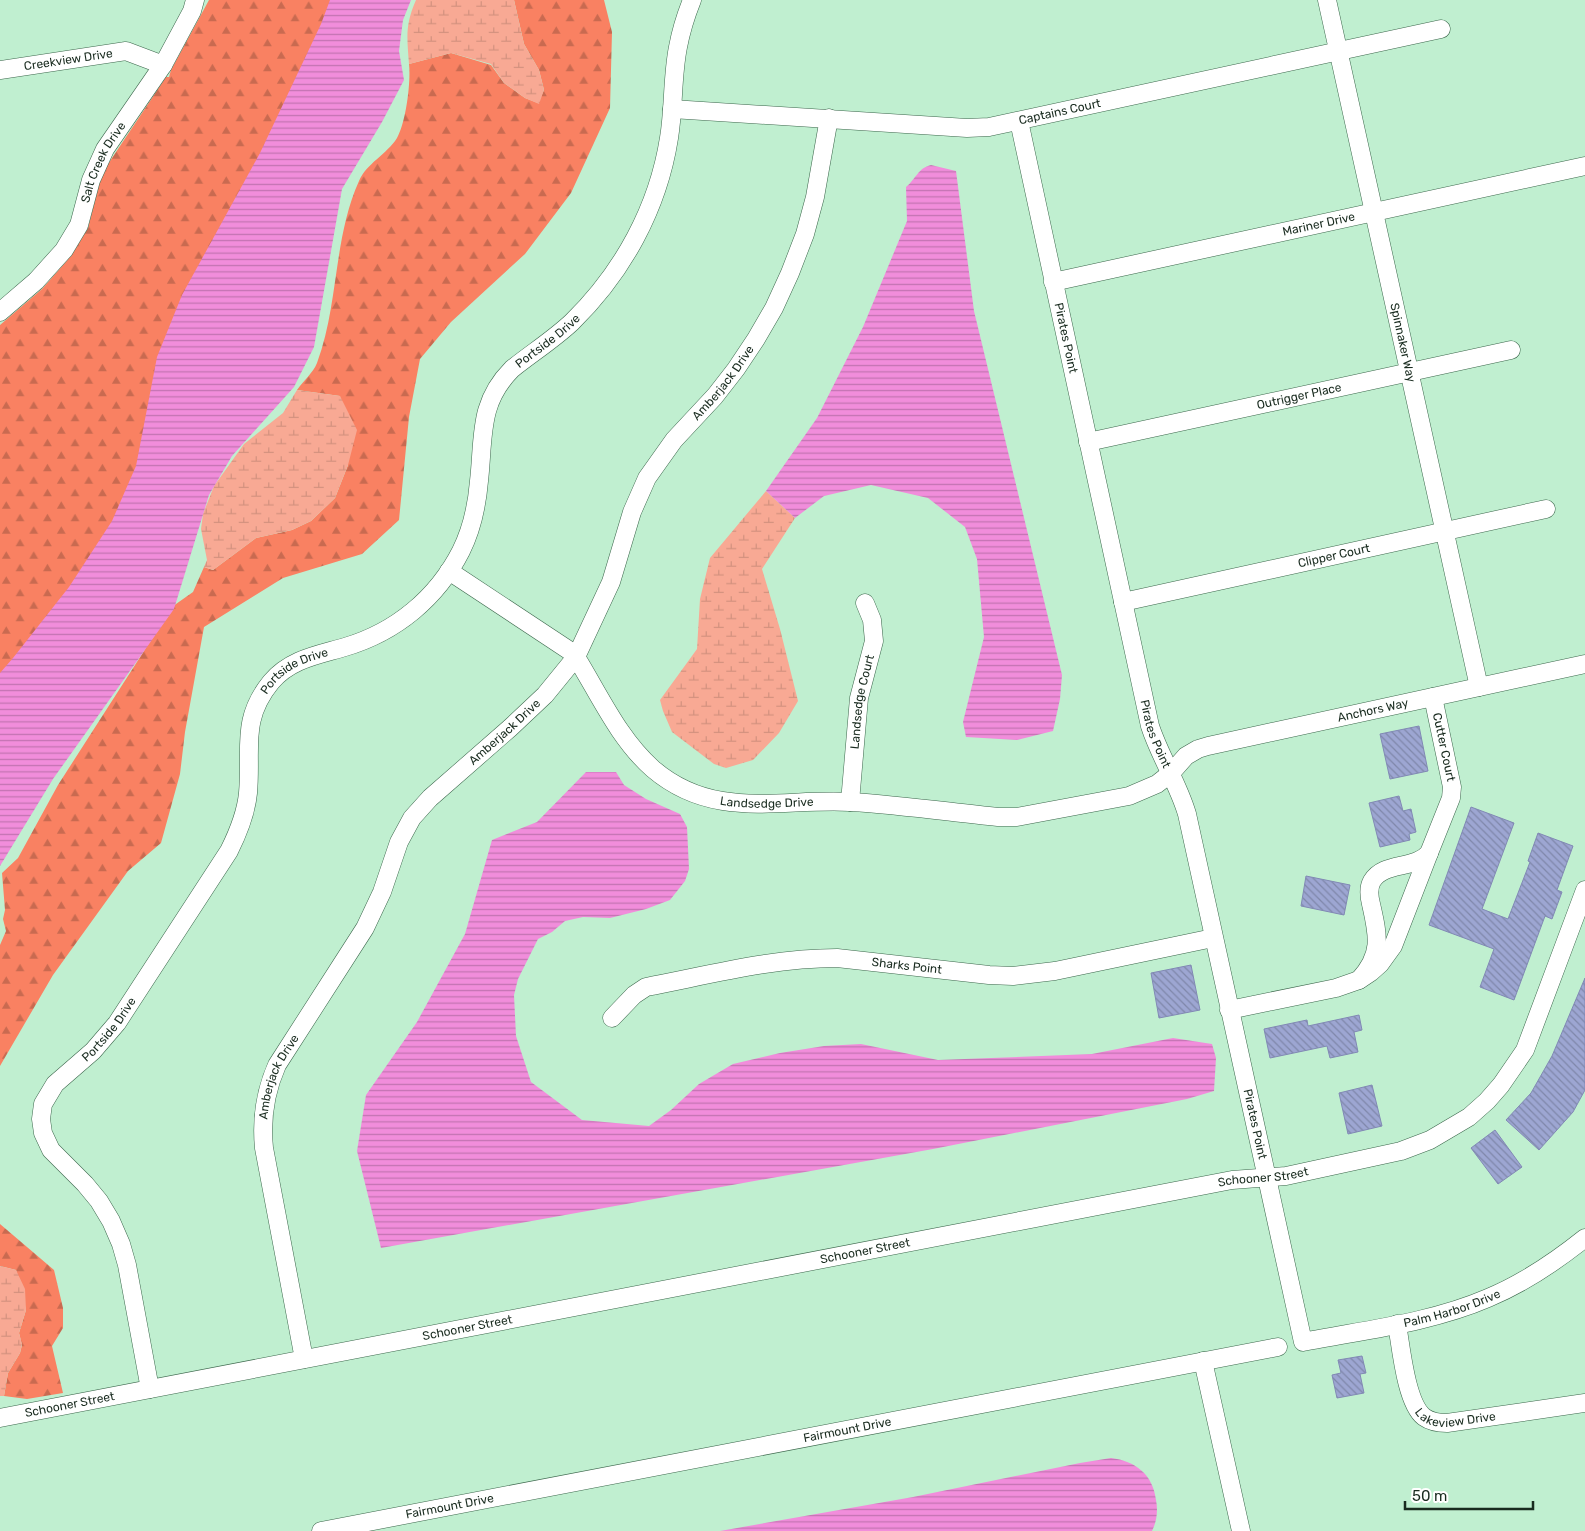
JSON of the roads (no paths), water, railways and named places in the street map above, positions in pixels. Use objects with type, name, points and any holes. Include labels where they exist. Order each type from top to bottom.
[{"type":"street","name":"Salt Creek Drive","points":[[0,312],[36,281],[64,250],[80,225],[91,180],[105,149],[163,65],[192,10],[194,0]]},
{"type":"street","name":"Portside Drive","points":[[150,1389],[127,1265],[121,1244],[111,1221],[99,1201],[51,1150],[43,1134],[42,1119],[48,1093],[55,1084],[93,1051],[117,1023],[229,851],[241,823],[247,796],[249,778],[248,731],[252,714],[260,697],[272,680],[288,666],[307,657],[362,642],[402,621],[425,601],[449,571],[466,540],[474,514],[480,480],[483,428],[485,415],[492,396],[504,377],[512,369],[570,323],[586,307],[605,285],[624,258],[643,224],[658,186],[668,147],[678,47],[692,0]]},
{"type":"street","name":"Spinnaker Way","points":[[1327,0],[1479,687]]},
{"type":"street","name":"Captains Court","points":[[672,109],[968,128],[989,127],[1440,29]]},
{"type":"street","name":"Creekview Drive","points":[[0,70],[126,50],[163,65]]},
{"type":"street","name":"Amberjack Drive","points":[[304,1360],[264,1148],[263,1113],[271,1078],[277,1065],[365,928],[382,892],[399,842],[412,818],[430,798],[545,696],[576,657],[611,582],[632,512],[647,478],[674,440],[715,396],[736,369],[774,308],[805,234],[816,197],[829,118]]},
{"type":"street","name":"Pirates Point","points":[[1018,121],[1150,726],[1159,750],[1183,800],[1187,814],[1303,1342]]},
{"type":"street","name":"Mariner Drive","points":[[1053,282],[1585,166]]},
{"type":"street","name":"Outrigger Place","points":[[1088,442],[1510,350]]},
{"type":"street","name":"Clipper Court","points":[[1122,602],[1546,509]]},
{"type":"street","name":"Landsedge Drive","points":[[449,571],[576,657],[627,743],[654,770],[680,787],[704,798],[734,804],[850,802],[998,817],[1018,817],[1129,796],[1157,784],[1171,773]]},
{"type":"street","name":"Landsedge Court","points":[[850,802],[859,698],[874,641],[872,620],[865,603]]},
{"type":"street","name":"Anchors Way","points":[[1171,773],[1186,756],[1203,747],[1585,664]]},
{"type":"street","name":"Cutter Court","points":[[1229,1010],[1336,988],[1359,980],[1380,964],[1393,946],[1451,798],[1452,787],[1433,697]]},
{"type":"street","points":[[1359,980],[1373,960],[1377,947],[1377,934],[1370,895],[1371,882],[1380,873],[1421,860],[1429,852]]},
{"type":"street","name":"Schooner Street","points":[[0,1418],[1232,1180],[1286,1176],[1415,1146],[1448,1131],[1469,1117],[1487,1101],[1517,1064],[1526,1050],[1585,890]]},
{"type":"street","name":"Sharks Point","points":[[612,1018],[634,995],[646,987],[774,962],[837,958],[1013,976],[1055,971],[1214,938]]},
{"type":"street","name":"Palm Harbor Drive","points":[[1303,1342],[1434,1316],[1487,1298],[1536,1274],[1585,1238]]},
{"type":"street","name":"Lakeview Drive","points":[[1397,1324],[1409,1392],[1420,1413],[1433,1422],[1447,1424],[1585,1403]]},
{"type":"street","points":[[1241,1531],[1203,1361],[1278,1347]]},
{"type":"street","name":"Fairmount Drive","points":[[320,1531],[1203,1361]]}]
